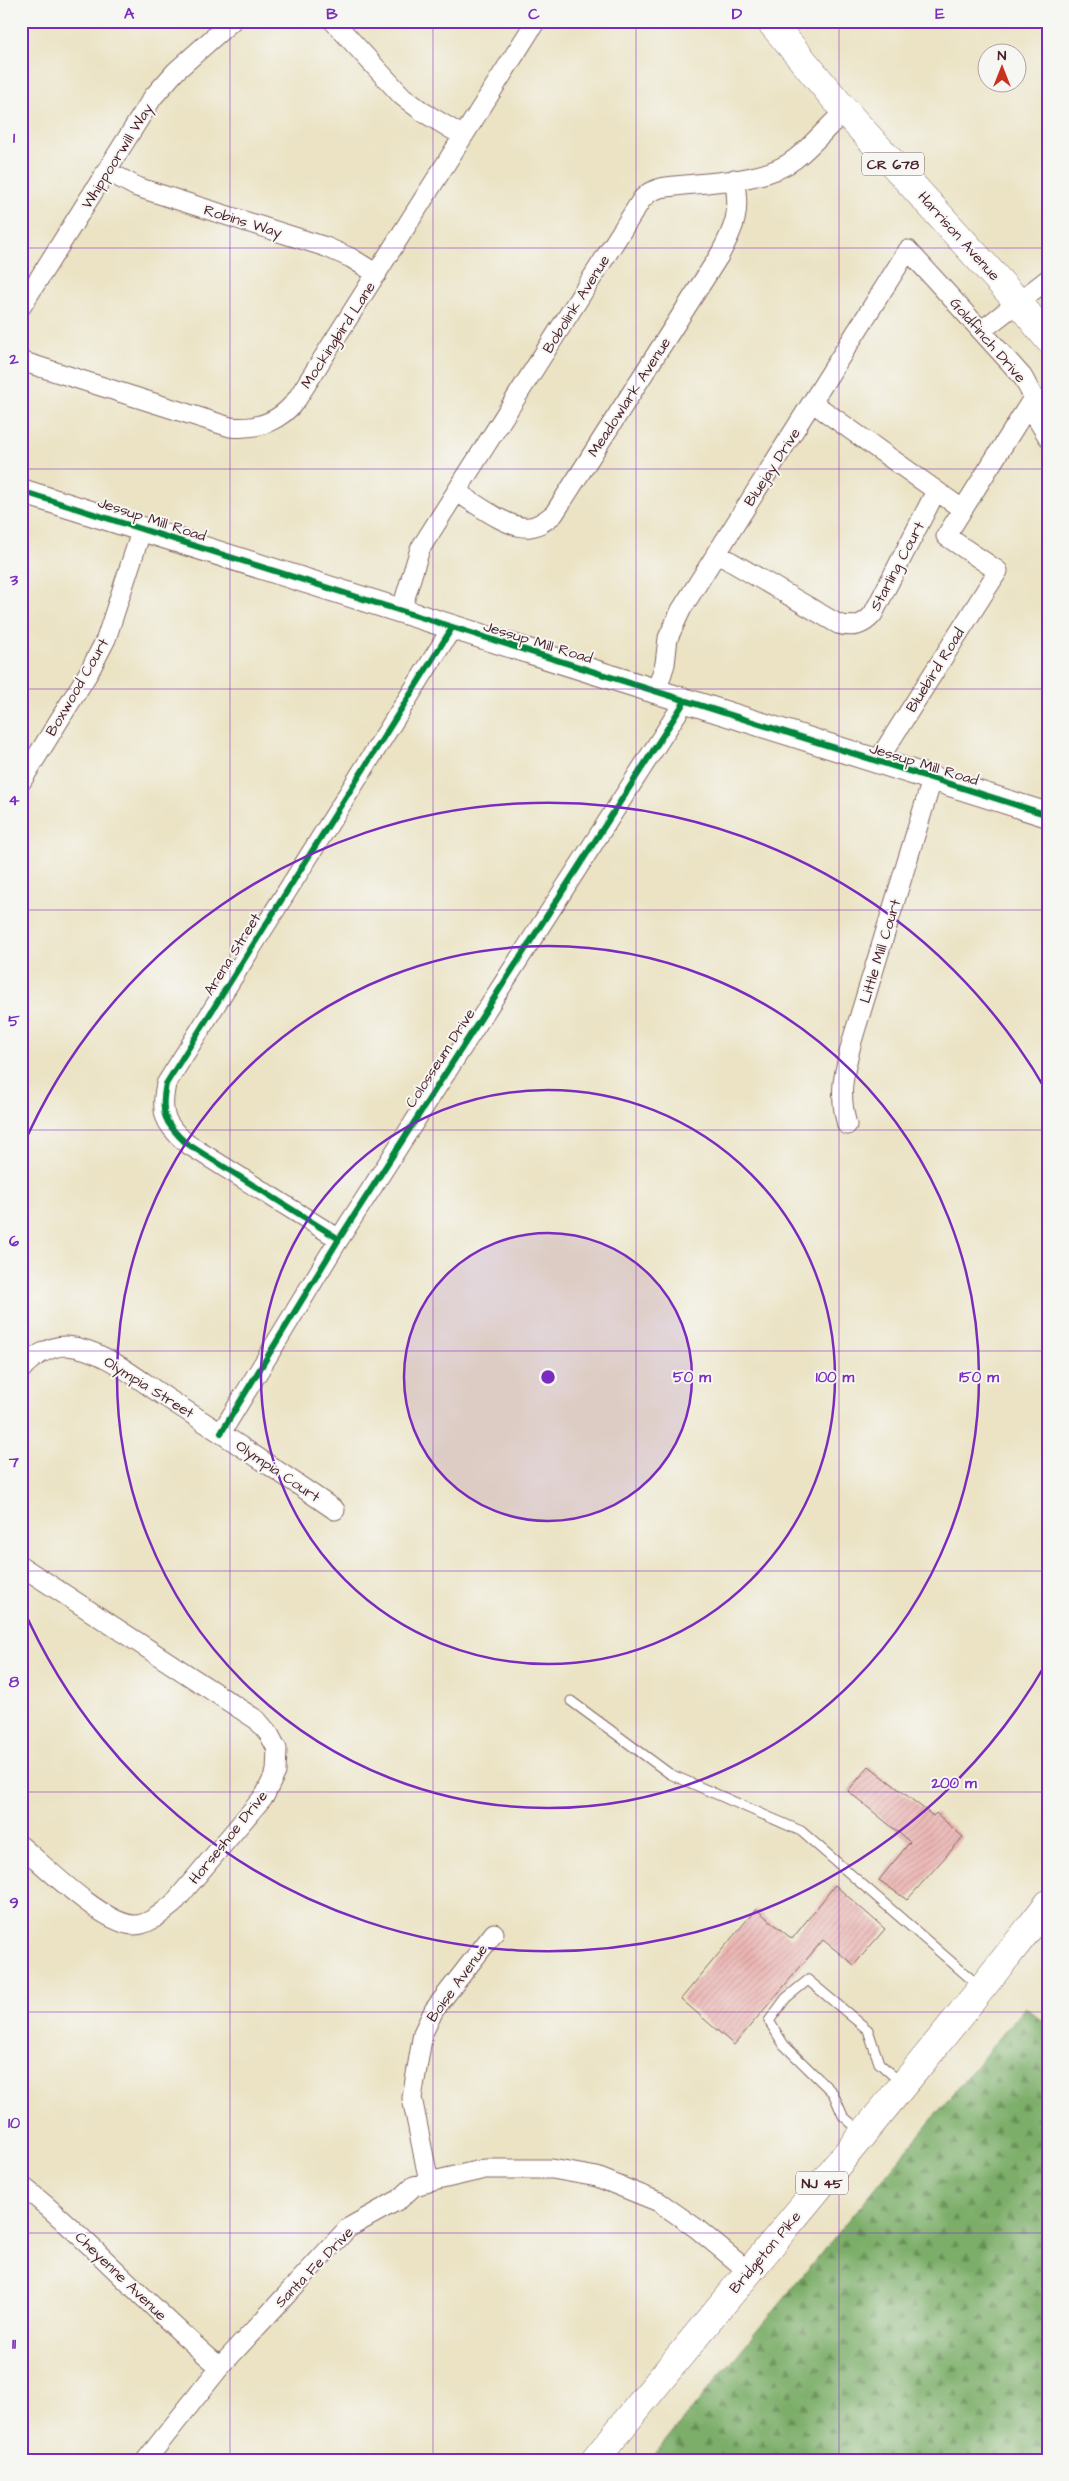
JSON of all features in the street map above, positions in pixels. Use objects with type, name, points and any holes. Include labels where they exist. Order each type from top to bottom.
[{"type":"main road","name":"Harrison Avenue","points":[[770,21],[845,110],[1019,303],[1048,339]]},
{"type":"main road","name":"Bridgeton Pike","points":[[595,2460],[748,2271],[903,2085],[1048,1904]]},
{"type":"street","name":"Whippoorwill Way","points":[[21,307],[108,172],[134,124],[153,97],[176,71],[232,21]]},
{"type":"street","points":[[333,21],[402,96],[423,112],[463,136]]},
{"type":"street","name":"Mockingbird Lane","points":[[21,361],[218,424],[240,428],[256,427],[273,420],[292,406],[536,21]]},
{"type":"street","name":"Bobolink Avenue","points":[[401,611],[420,549],[642,200],[650,192],[660,188],[764,174],[794,160],[845,110]]},
{"type":"street","name":"Robins Way","points":[[108,172],[137,187],[326,247],[351,258],[377,274]]},
{"type":"street","name":"Meadowlark Avenue","points":[[457,492],[514,525],[530,527],[544,522],[554,514],[720,256],[732,233],[738,201],[734,179]]},
{"type":"street","name":"Goldfinch Drive","points":[[908,250],[1022,376],[1030,388],[1033,398],[1039,403],[1036,419],[1048,437]]},
{"type":"street","name":"Bluejay Drive","points":[[656,692],[672,628],[716,553],[813,403],[908,250]]},
{"type":"street","points":[[981,330],[1019,303],[1048,279]]},
{"type":"street","name":"Starling Court","points":[[994,578],[998,571],[946,536],[1033,398]]},
{"type":"street","points":[[813,403],[962,509]]},
{"type":"street","name":"Jessup Mill Road","points":[[21,491],[932,780],[1048,815]]},
{"type":"street","name":"Starling Court","points":[[716,553],[838,624],[849,627],[858,626],[867,621],[873,614],[936,491]]},
{"type":"street","points":[[920,522],[946,536]]},
{"type":"street","name":"Boxwood Court","points":[[21,782],[89,672],[106,640],[142,530]]},
{"type":"street","name":"Bluebird Road","points":[[877,762],[994,578]]},
{"type":"street","name":"Arena Street","points":[[339,1239],[186,1143],[170,1129],[162,1104],[166,1084],[452,628]]},
{"type":"street","name":"Colosseum Drive","points":[[221,1433],[339,1239],[685,701]]},
{"type":"street","name":"Little Mill Court","points":[[847,1125],[841,1102],[842,1083],[852,1040],[932,780]]},
{"type":"street","name":"Olympia Street","points":[[21,1370],[28,1362],[49,1350],[65,1346],[92,1352],[221,1433]]},
{"type":"street","name":"Olympia Court","points":[[221,1433],[336,1510]]},
{"type":"street","name":"Horseshoe Drive","points":[[21,1566],[257,1720],[269,1734],[277,1749],[276,1772],[265,1795],[173,1904],[155,1918],[135,1925],[113,1920],[75,1892],[21,1846]]},
{"type":"street","name":"Boise Avenue","points":[[429,2182],[412,2098],[422,2033],[434,2010],[494,1933]]},
{"type":"street","name":"Santa Fe Drive","points":[[146,2460],[220,2368],[348,2228],[400,2198],[414,2186],[484,2170],[552,2170],[597,2176],[659,2202],[696,2228],[748,2271]]},
{"type":"street","name":"Cheyenne Avenue","points":[[21,2185],[106,2261],[182,2335],[220,2368]]},
{"type":"lane","points":[[571,1700],[670,1774],[801,1831],[981,1988]]},
{"type":"lane","points":[[863,2134],[844,2116],[833,2093],[784,2046],[769,2021],[786,1998],[808,1980],[868,2030],[879,2063],[903,2085]]},
{"type":"green space","points":[[1025,2007],[1048,2026],[1048,2460],[650,2460]]},
{"type":"building","points":[[869,1766],[933,1816],[936,1813],[963,1837],[907,1900],[879,1880],[910,1842],[848,1791]]},
{"type":"building","points":[[835,1885],[885,1929],[854,1965],[823,1940],[734,2045],[681,1999],[756,1909],[792,1939]]},
{"type":"cycle path","points":[[21,491],[1048,815]]},
{"type":"cycle path","points":[[339,1239],[186,1143],[168,1123],[164,1110],[164,1094],[166,1084],[452,628]]},
{"type":"cycle path","points":[[221,1433],[339,1239],[685,701]]}]
